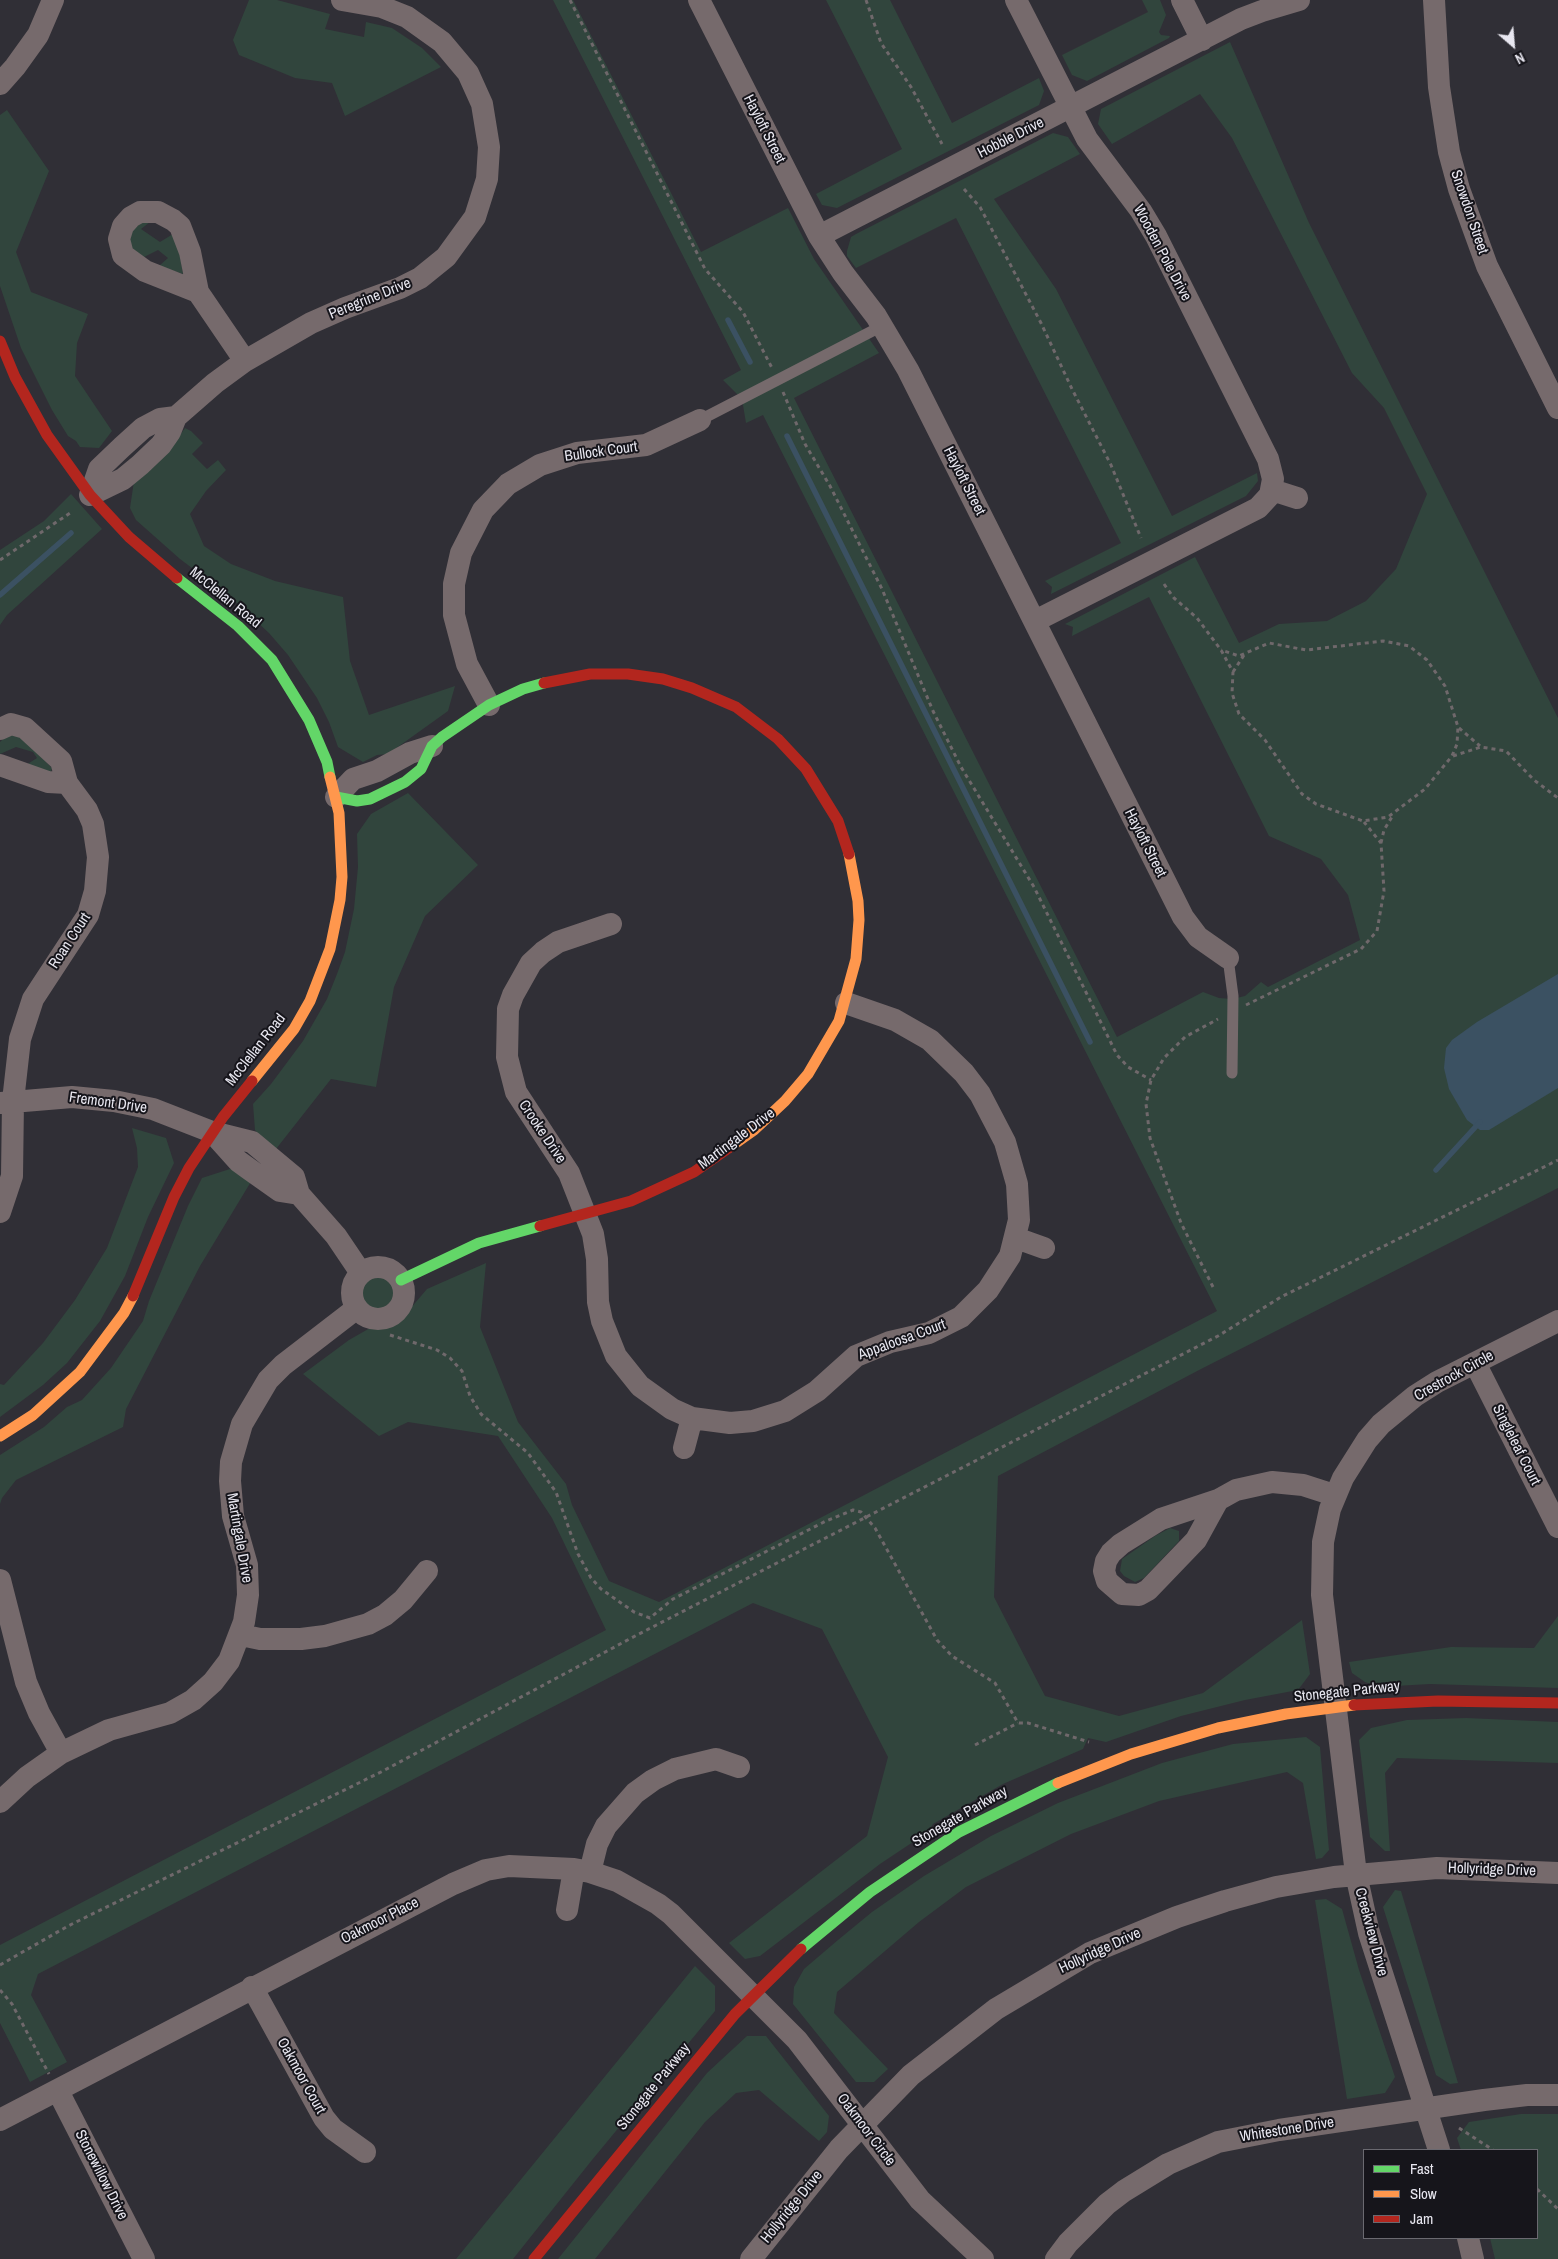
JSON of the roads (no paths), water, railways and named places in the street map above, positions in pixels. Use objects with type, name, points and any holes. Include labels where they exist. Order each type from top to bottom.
[{"type":"street","points":[[0,82],[16,67],[34,42],[53,0]]},
{"type":"street","name":"Peregrine Drive","points":[[90,495],[123,479],[140,465],[161,445],[170,432],[176,417],[245,361],[311,323],[345,308],[400,288],[420,278],[446,257],[475,217],[485,192],[489,163],[488,131],[476,88],[459,61],[442,42],[407,17],[382,7],[342,0]]},
{"type":"street","name":"Hayloft Street","points":[[699,0],[819,236],[882,326],[908,370],[1182,917],[1198,937],[1228,958]]},
{"type":"street","name":"Wooden Pole Drive","points":[[1016,0],[1070,108],[1094,149],[1142,211],[1156,236],[1268,459],[1272,473],[1272,490]]},
{"type":"street","points":[[1182,0],[1202,40]]},
{"type":"street","name":"Hobble Drive","points":[[819,236],[1202,40],[1262,11],[1299,0]]},
{"type":"street","name":"Snowdon Street","points":[[1434,0],[1440,93],[1450,152],[1460,189],[1487,266],[1558,406]]},
{"type":"street","points":[[198,292],[245,361]]},
{"type":"street","name":"McClellan Road","points":[[0,341],[15,377],[47,435],[90,495],[129,537],[170,574],[223,612],[272,660],[309,720],[328,762],[336,797],[342,852],[340,900],[322,973],[294,1029],[212,1132],[174,1197],[137,1288],[103,1344],[80,1372],[46,1405],[0,1436]]},
{"type":"street","name":"Bullock Court","points":[[489,705],[466,664],[456,631],[454,615],[454,584],[459,561],[467,538],[484,510],[508,484],[540,464],[577,453],[646,446],[700,420]]},
{"type":"street","points":[[1035,621],[1253,511],[1263,505],[1272,490],[1297,498]]},
{"type":"street","name":"Martingale Drive","points":[[336,797],[353,779],[377,771],[410,753],[432,746],[489,705],[523,689],[556,679],[590,674],[628,674],[663,679],[692,688],[736,707],[763,726],[793,755],[818,785],[838,821],[845,840],[855,882],[860,920],[856,959],[846,1003],[830,1040],[808,1074],[785,1101],[754,1130],[694,1172],[632,1202],[478,1243],[402,1280]]},
{"type":"street","name":"Roan Court","points":[[0,729],[11,724],[18,725],[31,732],[61,761],[67,783],[88,810],[93,824],[98,857],[92,904],[81,927],[33,999],[20,1039],[7,1102],[12,1176],[0,1212]]},
{"type":"street","points":[[0,765],[48,782],[67,783]]},
{"type":"street","name":"Crooke Drive","points":[[585,1215],[569,1173],[516,1092],[507,1057],[506,1026],[512,995],[531,963],[558,942],[611,924]]},
{"type":"street","name":"Appaloosa Court","points":[[585,1215],[592,1234],[597,1259],[602,1321],[616,1356],[640,1386],[672,1408],[692,1418],[730,1423],[769,1417],[802,1402],[856,1356],[874,1347],[945,1326],[961,1317],[988,1290],[1010,1256],[1016,1238],[1019,1206],[1013,1164],[1005,1142],[980,1094],[946,1053],[918,1032],[895,1020],[846,1003]]},
{"type":"street","name":"Fremont Drive","points":[[7,1102],[72,1097],[114,1101],[153,1109],[212,1132],[252,1142],[263,1149],[294,1177],[299,1194],[336,1236],[361,1273]]},
{"type":"street","points":[[1016,1238],[1044,1248]]},
{"type":"street","points":[[383,1267],[391,1269],[402,1280],[405,1295],[403,1303],[392,1315],[385,1318],[369,1318],[357,1308],[352,1289],[361,1273],[368,1269],[383,1267]]},
{"type":"street","name":"Martingale Drive","points":[[0,1802],[27,1777],[61,1753],[109,1730],[170,1713],[193,1700],[213,1682],[229,1661],[240,1635],[246,1611],[248,1579],[247,1565],[233,1516],[230,1480],[232,1462],[242,1424],[268,1380],[283,1365],[357,1308]]},
{"type":"street","name":"Crestrock Circle","points":[[1335,1707],[1322,1595],[1321,1558],[1326,1526],[1334,1495],[1356,1456],[1381,1424],[1415,1396],[1558,1321]]},
{"type":"street","name":"Singleleaf Court","points":[[1475,1363],[1558,1527]]},
{"type":"street","points":[[684,1448],[692,1418]]},
{"type":"street","points":[[1218,1500],[1196,1540],[1157,1584],[1139,1595],[1122,1594],[1107,1581],[1104,1571],[1106,1561],[1110,1553],[1122,1544],[1161,1519],[1218,1500],[1236,1490],[1272,1482],[1303,1485],[1334,1495]]},
{"type":"street","points":[[240,1635],[260,1639],[301,1639],[325,1636],[368,1624],[385,1615],[403,1600],[427,1572]]},
{"type":"street","points":[[0,1580],[26,1682],[39,1713],[61,1753]]},
{"type":"street","name":"Stonegate Parkway","points":[[534,2259],[671,2088],[753,1995],[806,1943],[899,1870],[959,1832],[1017,1802],[1074,1776],[1168,1742],[1254,1720],[1335,1707],[1430,1701],[1558,1704]]},
{"type":"street","name":"Creekview Drive","points":[[1335,1707],[1356,1874],[1369,1933],[1440,2149]]},
{"type":"street","points":[[566,1910],[582,1870],[606,1826],[634,1793],[653,1780],[675,1769],[716,1759],[739,1767]]},
{"type":"street","name":"Oakmoor Place","points":[[0,2120],[54,2083],[252,1988],[452,1884],[486,1870],[528,1866],[582,1870],[632,1888],[658,1904],[753,1995]]},
{"type":"street","name":"Hollyridge Drive","points":[[751,2259],[839,2149],[911,2075],[945,2047],[1028,1988],[1090,1952],[1168,1920],[1225,1901],[1276,1887],[1356,1874],[1437,1868],[1558,1873]]},
{"type":"street","name":"Oakmoor Court","points":[[252,1988],[324,2118],[333,2129],[365,2152]]},
{"type":"street","name":"Oakmoor Circle","points":[[753,1995],[802,2046],[920,2200],[983,2259]]},
{"type":"street","name":"Stonewillow Drive","points":[[54,2083],[144,2259]]},
{"type":"street","name":"Whitestone Drive","points":[[1056,2259],[1102,2209],[1124,2191],[1152,2173],[1203,2148],[1243,2136],[1279,2130],[1507,2097],[1558,2095]]},
{"type":"street","points":[[1468,2239],[1473,2259]]},
{"type":"lane","points":[[700,420],[882,326]]},
{"type":"lane","points":[[1228,958],[1233,1012],[1232,1073]]},
{"type":"water","points":[[1558,974],[1558,1088],[1489,1130],[1480,1130],[1467,1120],[1449,1089],[1444,1068],[1446,1048],[1452,1040],[1477,1022]]},
{"type":"waterway","points":[[728,320],[750,362]]},
{"type":"waterway","points":[[787,436],[1090,1042]]},
{"type":"waterway","points":[[0,595],[71,533]]},
{"type":"waterway","points":[[1436,1170],[1480,1122]]}]
